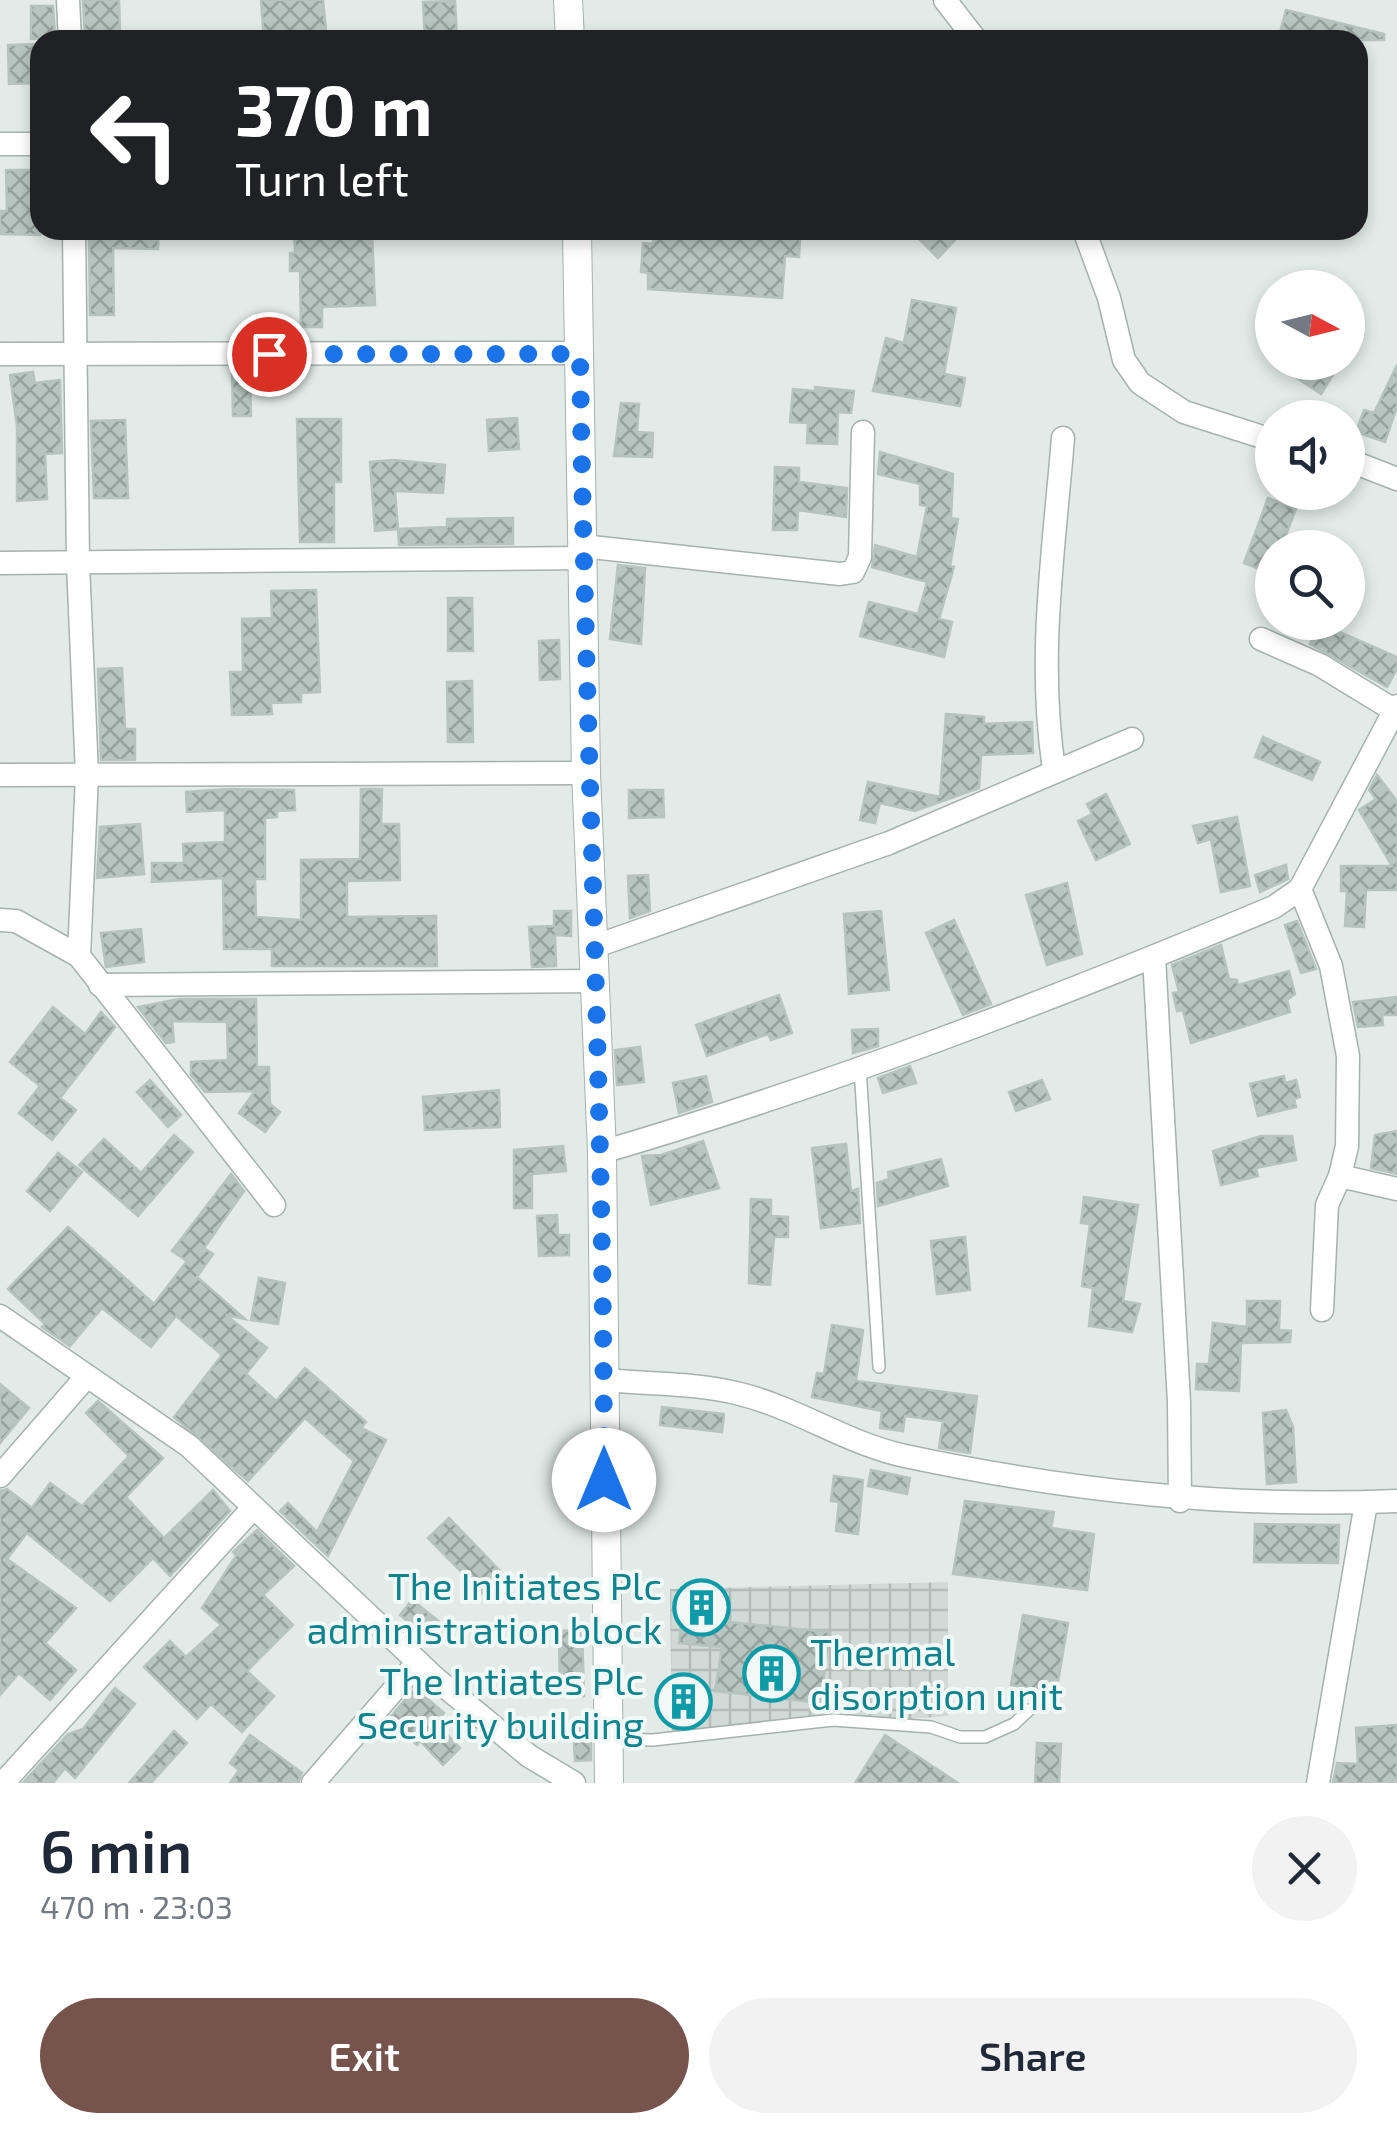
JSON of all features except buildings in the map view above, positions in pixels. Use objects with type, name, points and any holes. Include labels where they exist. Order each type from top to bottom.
[{"type":"street","points":[[68,0],[70,30]]},
{"type":"street","points":[[568,0],[570,30]]},
{"type":"street","points":[[946,0],[968,30]]},
{"type":"street","points":[[0,144],[30,144]]},
{"type":"street","points":[[74,240],[78,563],[87,775],[80,956]]},
{"type":"street","points":[[578,240],[586,772],[602,1152],[609,1783]]},
{"type":"street","points":[[1088,240],[1109,298],[1124,360],[1140,384],[1184,412],[1255,435]]},
{"type":"street","points":[[0,354],[580,354]]},
{"type":"street","points":[[0,563],[582,552],[840,574],[853,572],[860,557],[863,432]]},
{"type":"street","points":[[1054,769],[1045,706],[1046,640],[1064,438]]},
{"type":"street","points":[[1365,467],[1397,479]]},
{"type":"street","points":[[602,1152],[725,1116],[860,1068],[1154,957],[1274,907],[1300,889],[1396,709],[1320,665],[1264,640]]},
{"type":"street","points":[[594,947],[890,843],[1054,769],[1132,739]]},
{"type":"street","points":[[0,775],[586,772]]},
{"type":"street","points":[[1300,889],[1332,966],[1348,1056],[1348,1146],[1327,1204],[1322,1310]]},
{"type":"street","points":[[0,920],[16,921],[80,956],[274,1205]]},
{"type":"street","points":[[1154,957],[1180,1402],[1180,1501]]},
{"type":"street","points":[[100,985],[595,981]]},
{"type":"street","points":[[1340,1176],[1397,1188]]},
{"type":"street","points":[[0,1316],[190,1446],[418,1662],[529,1756],[574,1783]]},
{"type":"street","points":[[0,1476],[87,1376]]},
{"type":"street","points":[[604,1380],[740,1394],[900,1455],[1180,1501],[1397,1501]]},
{"type":"street","points":[[1318,1783],[1366,1502]]},
{"type":"street","points":[[3,1783],[253,1508]]},
{"type":"street","points":[[313,1783],[418,1662]]},
{"type":"lane","points":[[860,1068],[879,1367]]},
{"type":"lane","points":[[610,1739],[653,1740],[833,1720],[931,1727],[960,1738],[984,1738],[1014,1724],[1029,1710]]},
{"type":"shaded area","points":[[948,1582],[948,1716],[672,1737],[670,1589]]},
{"type":"place","name":"The Initiates Plc administration block","points":[[701,1607]]},
{"type":"place","name":"Thermal disorption unit","points":[[771,1673]]},
{"type":"place","name":"The Intiates Plc Security building","points":[[683,1702]]},
{"type":"route","points":[[269,354],[580,354],[586,772],[602,1152],[604,1480]]}]
